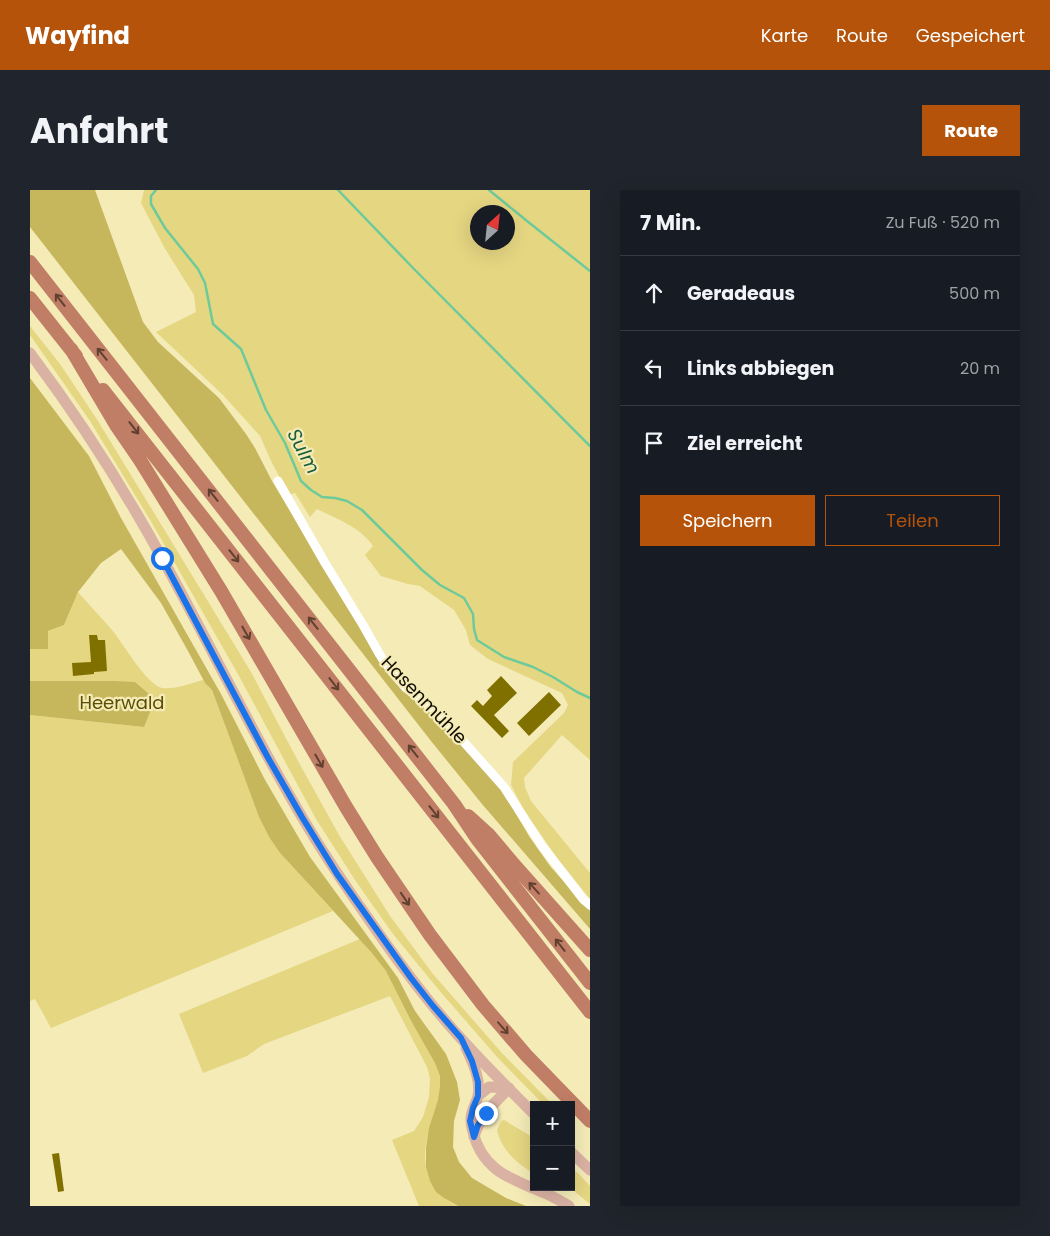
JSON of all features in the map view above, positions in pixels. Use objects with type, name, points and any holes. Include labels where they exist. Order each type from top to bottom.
[{"type":"highway","points":[[30,262],[454,804],[478,840],[590,983]]},
{"type":"highway","points":[[30,298],[239,562],[590,1012]]},
{"type":"highway","points":[[71,349],[116,425],[211,574],[377,857],[430,935],[483,1005],[526,1056],[590,1121]]},
{"type":"highway","points":[[454,804],[490,835],[590,950]]},
{"type":"main road","points":[[30,353],[67,403],[118,481],[162,558],[272,764],[337,874],[433,1006],[530,1110]]},
{"type":"main road","points":[[461,1038],[476,1071],[478,1082],[478,1096],[470,1121],[477,1146],[497,1171],[518,1183],[551,1196],[569,1206]]},
{"type":"main road","points":[[478,1096],[489,1087],[509,1088]]},
{"type":"main road","points":[[474,1137],[478,1125],[486,1113],[509,1088]]},
{"type":"main road","points":[[575,1156],[590,1170]]},
{"type":"street","name":"Hasenmühle","points":[[278,481],[325,563],[392,672],[406,688],[438,713],[504,787],[542,846],[583,899],[590,905]]},
{"type":"shaded area","points":[[144,190],[590,190],[590,760],[562,735],[524,778],[525,787],[531,801],[590,873],[590,899],[558,859],[525,812],[511,785],[513,762],[564,713],[568,705],[562,693],[488,659],[470,645],[466,630],[454,610],[420,586],[381,576],[365,555],[373,546],[362,534],[348,524],[317,509],[310,517],[295,493],[289,495],[260,436],[223,395],[156,332],[196,312],[194,295],[164,247],[141,203]]},
{"type":"shaded area","points":[[30,326],[60,364],[98,421],[251,672],[339,835],[390,916],[433,974],[501,1052],[549,1101],[540,1101],[498,1058],[393,934],[357,883],[316,819],[239,676],[152,523],[90,421],[30,335]]},
{"type":"shaded area","points":[[78,592],[112,630],[142,671],[156,685],[162,688],[172,688],[203,680],[212,690],[259,817],[269,837],[280,853],[333,911],[51,1028],[35,999],[30,1001],[30,715],[144,727],[115,681],[30,681],[30,649],[48,649],[48,631],[64,625]]},
{"type":"shaded area","points":[[360,939],[386,971],[438,1069],[441,1086],[426,1143],[426,1166],[444,1197],[449,1202],[458,1206],[419,1206],[392,1140],[414,1131],[423,1117],[429,1097],[430,1078],[427,1067],[390,996],[264,1044],[247,1056],[203,1073],[179,1014]]},
{"type":"shaded area","points":[[504,1120],[530,1136],[530,1171],[516,1161],[502,1144],[497,1130],[501,1121]]},
{"type":"shaded area","points":[[575,1171],[590,1186],[590,1204],[574,1191]]},
{"type":"green space","points":[[30,190],[95,190],[143,322],[158,342],[219,398],[246,434],[379,662],[391,676],[437,717],[501,788],[529,836],[550,866],[590,911],[590,929],[482,804],[431,741],[30,227]]},
{"type":"green space","name":"Heerwald","points":[[30,378],[89,456],[121,518],[221,694],[264,778],[310,857],[398,978],[415,1011],[446,1054],[457,1082],[460,1100],[454,1121],[453,1147],[459,1162],[472,1178],[506,1198],[526,1206],[458,1206],[436,1192],[426,1167],[429,1128],[440,1087],[440,1076],[435,1063],[386,971],[372,953],[280,853],[269,837],[259,817],[212,690],[205,683],[161,603],[121,549],[101,563],[78,592],[64,625],[48,631],[48,649],[30,649]]},
{"type":"green space","name":"Heerwald","points":[[30,681],[135,682],[149,694],[154,702],[144,727],[30,715]]},
{"type":"building","points":[[89,635],[97,635],[98,640],[105,640],[107,671],[73,676],[72,663],[91,662]]},
{"type":"building","points":[[501,676],[517,693],[494,715],[509,731],[502,738],[471,706],[477,700],[483,706],[492,696],[487,690]]},
{"type":"building","points":[[549,692],[561,705],[529,736],[517,723]]},
{"type":"building","points":[[59,1153],[64,1191],[58,1192],[52,1154]]},
{"type":"waterway","name":"Sulm","points":[[156,190],[151,196],[151,204],[165,228],[198,269],[205,283],[213,324],[241,349],[266,410],[285,443],[301,481],[322,497],[347,501],[362,510],[422,570],[440,585],[464,598],[473,614],[477,640],[504,657],[533,667],[590,698]]},
{"type":"waterway","points":[[338,190],[590,446]]},
{"type":"waterway","points":[[489,190],[590,271]]},
{"type":"route","points":[[162,558],[267,756],[337,874],[411,978],[461,1038],[476,1071],[478,1082],[478,1096],[470,1121],[474,1137],[478,1125],[486,1113]]}]
